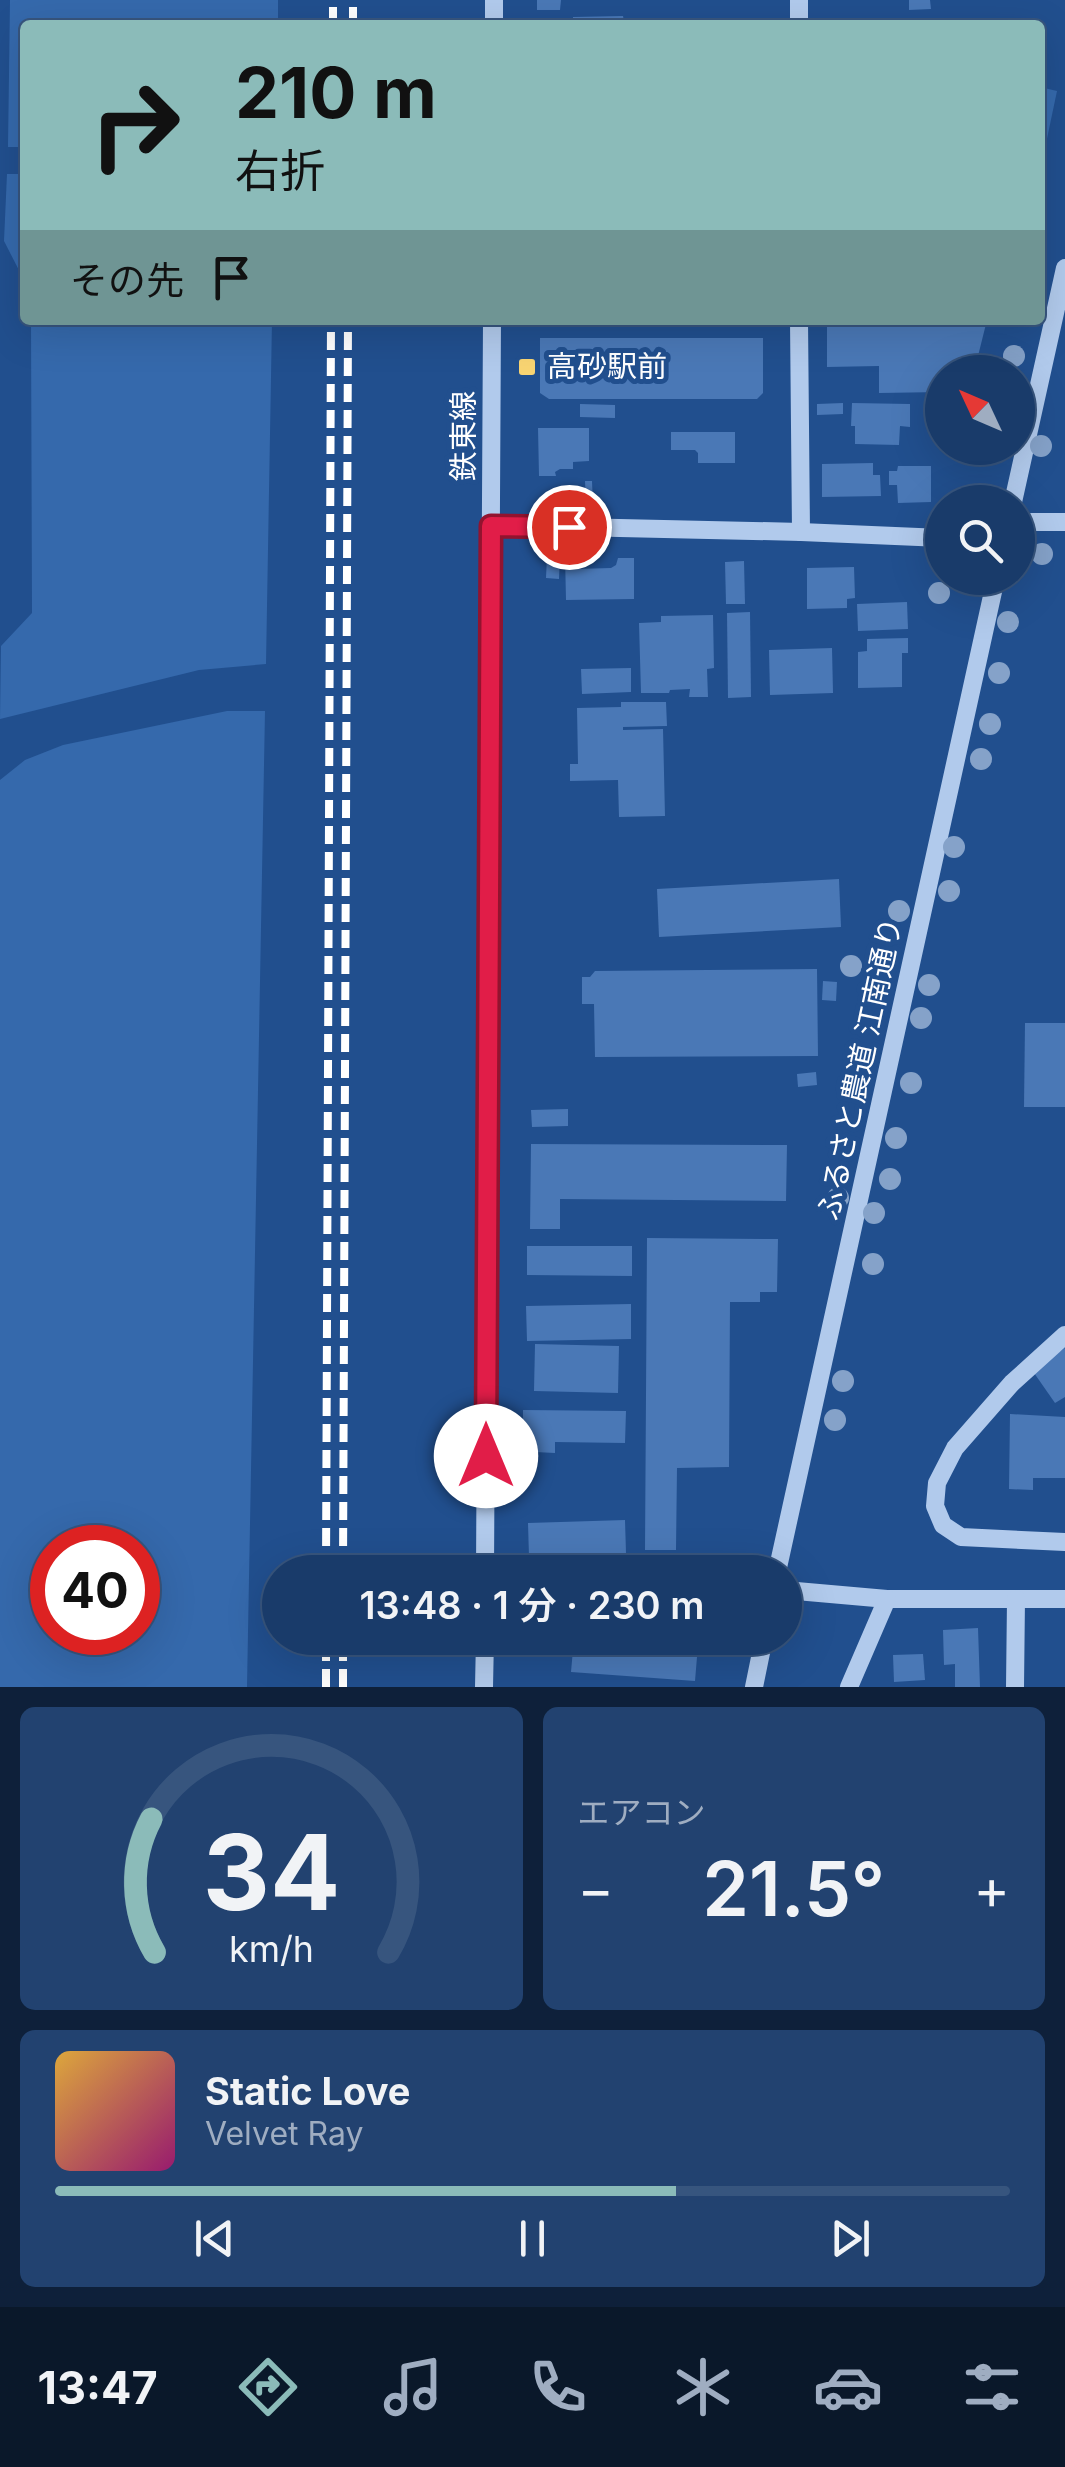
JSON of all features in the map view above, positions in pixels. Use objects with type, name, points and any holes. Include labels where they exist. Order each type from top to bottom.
[{"type":"street","points":[[1017,485],[1065,268]]},
{"type":"street","name":"鉄東線","points":[[485,1555],[492,325]]},
{"type":"street","points":[[799,325],[801,532]]},
{"type":"street","points":[[1035,522],[1065,522]]},
{"type":"street","points":[[491,526],[925,537]]},
{"type":"street","name":"ふるさと農道 江南通り","points":[[781,1555],[992,595]]},
{"type":"street","points":[[1065,1335],[1012,1383],[954,1448],[937,1483],[935,1506],[943,1525],[962,1537],[1065,1542]]},
{"type":"street","points":[[802,1591],[888,1599],[1065,1599]]},
{"type":"street","points":[[850,1687],[888,1599]]},
{"type":"street","points":[[1016,1599],[1016,1687]]},
{"type":"street","points":[[484,1655],[484,1687]]},
{"type":"street","points":[[754,1687],[761,1655]]},
{"type":"shaded area","points":[[10,0],[278,0],[278,20],[20,20],[20,147],[8,147]]},
{"type":"shaded area","points":[[1045,88],[1057,91],[1045,148]]},
{"type":"shaded area","points":[[7,174],[20,174],[20,272],[4,241]]},
{"type":"shaded area","points":[[31,325],[272,325],[266,664],[199,670],[0,719],[1,646],[32,613]]},
{"type":"shaded area","points":[[227,711],[265,711],[247,1687],[0,1687],[0,780],[25,760],[63,745]]},
{"type":"building","points":[[537,0],[561,0],[560,10],[537,10]]},
{"type":"building","points":[[909,0],[930,0],[931,9],[909,10]]},
{"type":"building","points":[[623,16],[624,20],[573,20]]},
{"type":"building","points":[[827,325],[986,325],[978,355],[925,355],[925,392],[879,393],[879,366],[827,367]]},
{"type":"building","points":[[540,338],[763,338],[763,393],[757,399],[549,399],[540,393]]},
{"type":"building","points":[[843,403],[843,414],[817,415],[817,404]]},
{"type":"building","points":[[852,403],[910,404],[910,427],[900,426],[899,445],[855,444]]},
{"type":"building","points":[[580,404],[615,405],[615,418],[580,417]]},
{"type":"building","points":[[538,428],[589,428],[589,461],[573,462],[573,469],[560,469],[556,476],[539,476]]},
{"type":"building","points":[[671,432],[735,432],[735,463],[698,463],[695,450],[671,450]]},
{"type":"building","points":[[873,463],[873,475],[880,475],[881,496],[822,497],[822,464]]},
{"type":"building","points":[[898,466],[931,466],[931,485],[925,485],[925,502],[898,503],[897,485],[889,485],[889,471],[897,471]]},
{"type":"building","points":[[585,481],[592,481],[593,504],[586,504]]},
{"type":"building","points":[[547,556],[560,556],[559,579],[546,578]]},
{"type":"building","points":[[565,556],[575,556],[575,569],[611,568],[618,558],[634,558],[634,599],[566,600]]},
{"type":"building","points":[[744,561],[745,604],[726,604],[725,562]]},
{"type":"building","points":[[854,567],[855,598],[847,599],[847,608],[807,609],[807,568]]},
{"type":"building","points":[[907,602],[908,629],[858,631],[857,604]]},
{"type":"building","points":[[750,612],[751,697],[728,698],[727,613]]},
{"type":"building","points":[[713,615],[714,668],[707,669],[708,697],[689,697],[690,689],[641,693],[639,623],[661,622],[661,616]]},
{"type":"building","points":[[908,638],[908,653],[902,653],[902,687],[858,688],[858,652],[867,651],[867,639]]},
{"type":"building","points":[[832,648],[833,693],[770,695],[769,650]]},
{"type":"building","points":[[631,668],[631,692],[582,694],[581,669]]},
{"type":"building","points":[[621,702],[666,702],[667,726],[623,727],[663,729],[665,816],[619,817],[618,780],[570,781],[570,764],[578,764],[577,708],[621,707]]},
{"type":"building","points":[[839,879],[841,927],[659,937],[657,889]]},
{"type":"building","points":[[817,969],[818,1056],[595,1057],[594,1004],[582,1004],[582,977],[590,977],[595,971]]},
{"type":"building","points":[[823,981],[837,982],[836,1001],[822,1000]]},
{"type":"building","points":[[1025,1023],[1065,1023],[1065,1107],[1024,1107]]},
{"type":"building","points":[[816,1072],[817,1085],[798,1087],[797,1074]]},
{"type":"building","points":[[568,1109],[568,1126],[532,1127],[531,1110]]},
{"type":"building","points":[[531,1144],[787,1145],[786,1201],[560,1199],[560,1229],[530,1229]]},
{"type":"building","points":[[647,1238],[778,1239],[777,1292],[760,1292],[760,1302],[730,1302],[729,1467],[677,1468],[676,1550],[645,1550]]},
{"type":"building","points":[[527,1246],[632,1246],[632,1276],[527,1275]]},
{"type":"building","points":[[631,1304],[631,1339],[527,1341],[526,1306]]},
{"type":"building","points":[[535,1344],[619,1346],[618,1393],[534,1391]]},
{"type":"building","points":[[1065,1348],[1065,1397],[1055,1403],[1032,1370]]},
{"type":"building","points":[[523,1410],[626,1411],[625,1443],[555,1442],[555,1453],[535,1452],[535,1444],[523,1443]]},
{"type":"building","points":[[1010,1414],[1065,1417],[1065,1478],[1033,1478],[1033,1490],[1009,1489]]},
{"type":"building","points":[[625,1520],[626,1553],[529,1555],[528,1523]]},
{"type":"building","points":[[978,1628],[980,1687],[955,1687],[955,1664],[944,1665],[943,1630]]},
{"type":"building","points":[[923,1654],[925,1680],[894,1682],[893,1655]]},
{"type":"building","points":[[572,1655],[697,1655],[695,1681],[571,1672]]},
{"type":"railway","points":[[333,0],[333,20]]},
{"type":"railway","points":[[353,0],[353,20]]},
{"type":"railway","points":[[326,1555],[331,325]]},
{"type":"railway","points":[[343,1555],[348,325]]},
{"type":"railway","points":[[326,1655],[326,1687]]},
{"type":"railway","points":[[343,1655],[343,1687]]},
{"type":"place","name":"高砂駅前","points":[[527,367]]},
{"type":"route","points":[[486,1456],[491,526],[569,527]]}]
